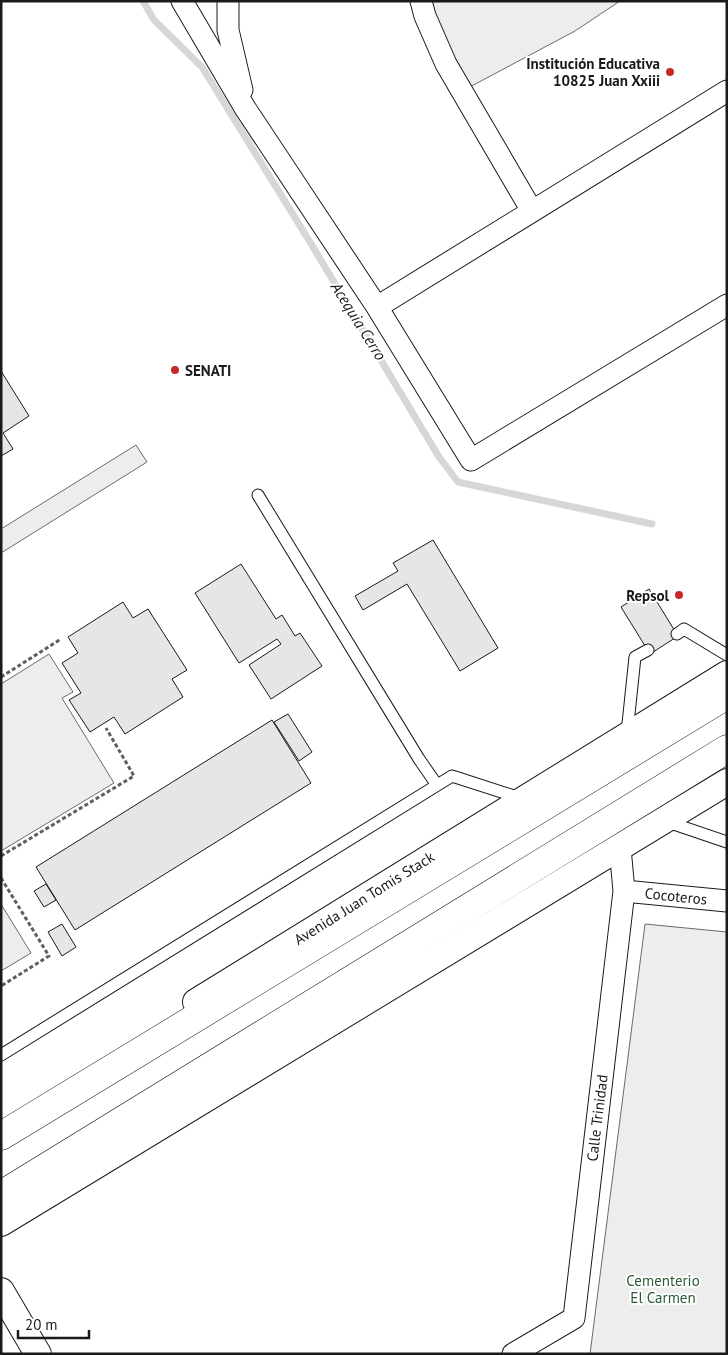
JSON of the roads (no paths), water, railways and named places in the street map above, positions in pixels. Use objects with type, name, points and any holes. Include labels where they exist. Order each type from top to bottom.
[{"type":"main road","name":"Avenida Juan Tomis Stack","points":[[1,1136],[727,696]]},
{"type":"main road","points":[[1,1195],[727,749]]},
{"type":"street","points":[[182,1],[245,108],[377,307],[471,460],[725,311]]},
{"type":"street","points":[[228,1],[228,30],[245,108]]},
{"type":"street","points":[[421,1],[425,16],[446,64],[532,211]]},
{"type":"street","points":[[377,307],[727,91]]},
{"type":"street","name":"Avenida Juan Tomis Stack","points":[[1,1122],[727,674]]},
{"type":"street","points":[[1,1223],[727,782]]},
{"type":"street","name":"Calle Trinidad","points":[[513,1354],[574,1318],[624,891],[620,848]]},
{"type":"street","name":"Cocoteros","points":[[624,891],[727,901]]},
{"type":"street","points":[[1,1291],[38,1354]]},
{"type":"lane","points":[[258,495],[414,751],[437,785]]},
{"type":"lane","points":[[677,634],[684,630],[727,655]]},
{"type":"lane","points":[[627,736],[635,658],[648,650]]},
{"type":"lane","points":[[1,1055],[452,776],[524,799]]},
{"type":"lane","points":[[663,821],[727,842]]},
{"type":"waterway","name":"Acequia Cerro","points":[[143,1],[154,20],[202,67],[439,457],[458,482],[652,524]]},
{"type":"place","name":"Institución Educativa 10825 Juan Xxiii","points":[[670,72]]},
{"type":"place","name":"SENATI","points":[[175,370]]},
{"type":"place","name":"Repsol","points":[[679,595]]},
{"type":"park label","name":"Cementerio El Carmen","points":[[663,1288]]}]
